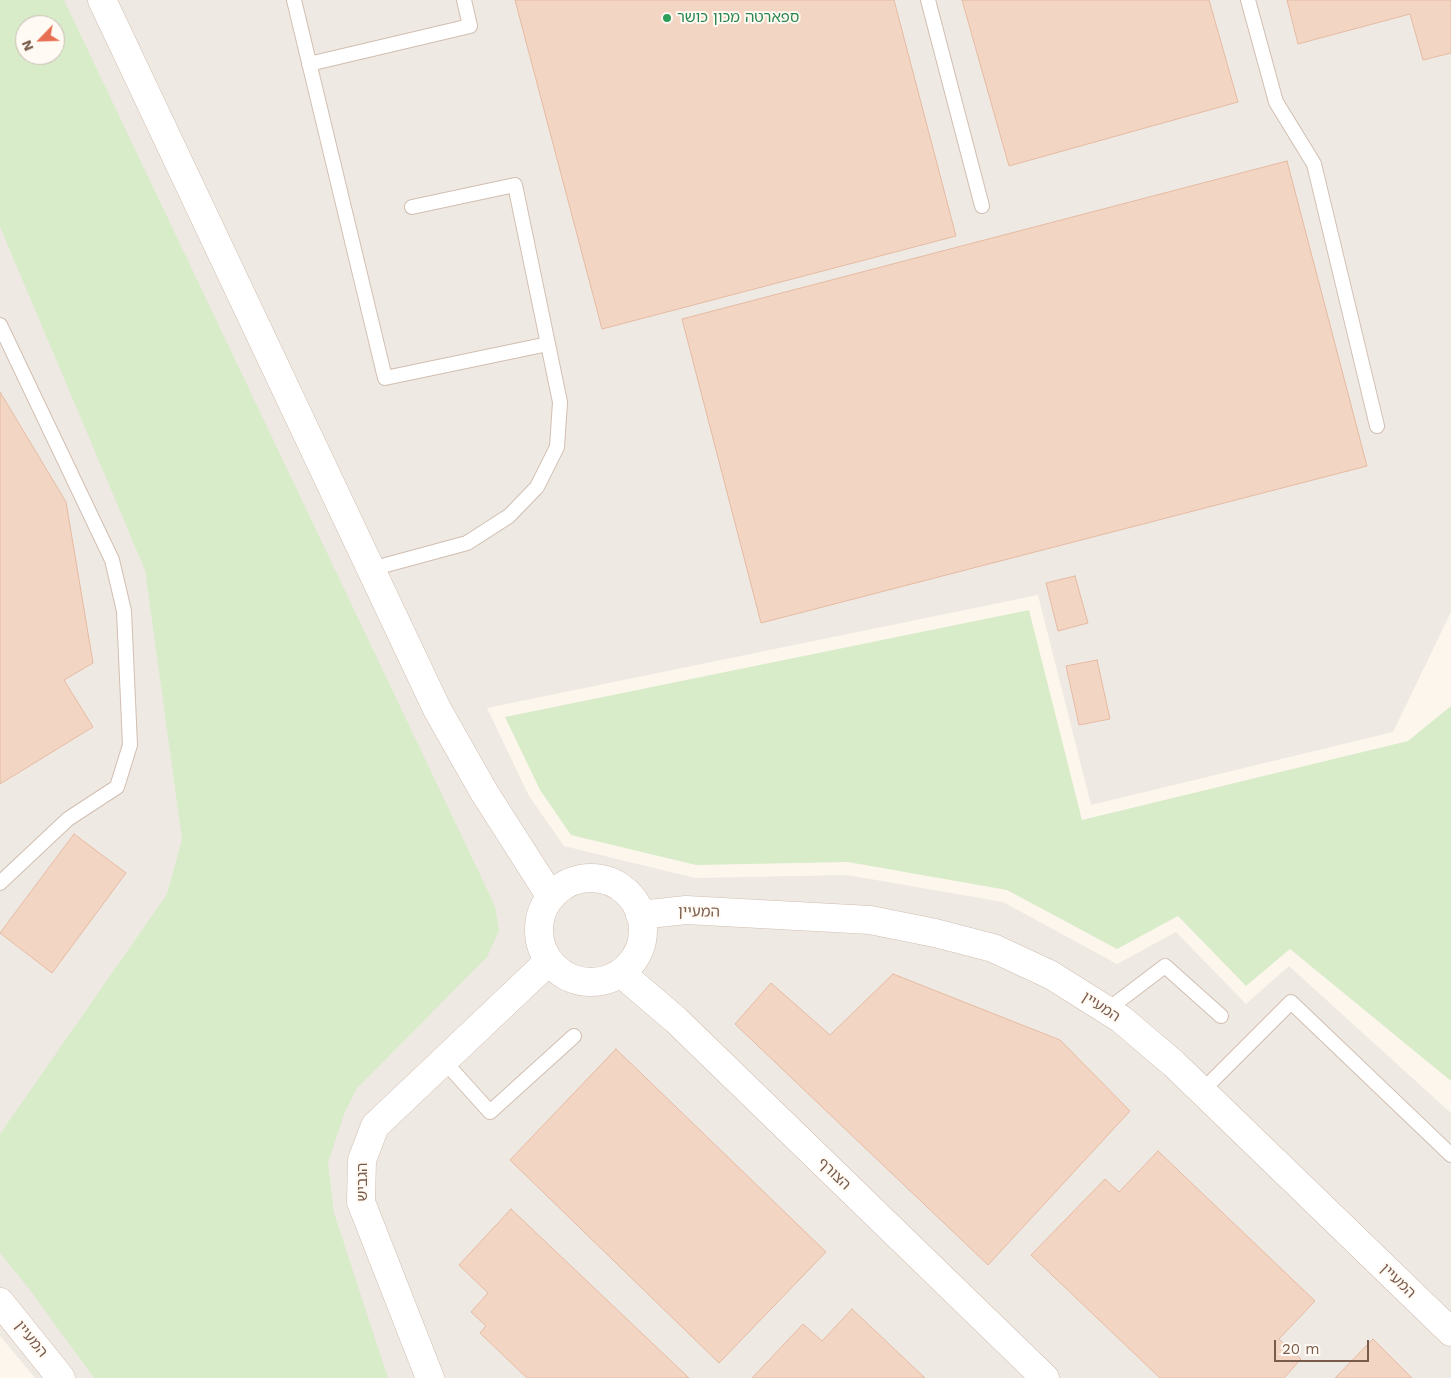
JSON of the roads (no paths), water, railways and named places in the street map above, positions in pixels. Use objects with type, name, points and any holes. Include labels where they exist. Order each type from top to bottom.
[{"type":"street","points":[[102,0],[437,709],[484,792],[551,897]]},
{"type":"street","points":[[593,878],[609,881],[623,889],[634,901],[640,915],[642,931],[640,947],[632,961],[621,973],[606,979],[591,982],[575,979],[561,972],[549,961],[541,946],[539,929],[542,912],[551,897],[562,886],[577,880],[593,878]]},
{"type":"street","name":"המעיין","points":[[640,915],[686,910],[860,920],[935,933],[1002,952],[1051,975],[1121,1019],[1202,1091],[1450,1330]]},
{"type":"street","name":"הגביש","points":[[430,1378],[361,1202],[362,1160],[375,1126],[549,961]]},
{"type":"street","name":"הצורף","points":[[621,973],[676,1020],[1045,1378]]},
{"type":"street","name":"המעיין","points":[[0,1302],[61,1378]]},
{"type":"lane","points":[[294,0],[385,378],[548,344]]},
{"type":"lane","points":[[309,64],[470,26],[464,0]]},
{"type":"lane","points":[[928,0],[982,206]]},
{"type":"lane","points":[[1248,0],[1276,102],[1314,164],[1377,426]]},
{"type":"lane","points":[[371,569],[467,543],[509,516],[537,487],[557,447],[560,402],[515,185],[412,207]]},
{"type":"lane","points":[[0,325],[112,560],[124,611],[130,745],[117,787],[68,819],[0,884]]},
{"type":"lane","points":[[1107,1010],[1165,966],[1221,1016]]},
{"type":"lane","points":[[1202,1091],[1291,1002],[1451,1154]]},
{"type":"lane","points":[[444,1060],[490,1112],[574,1036]]},
{"type":"place","name":"ספארטה מכון כושר","points":[[667,18]]}]
